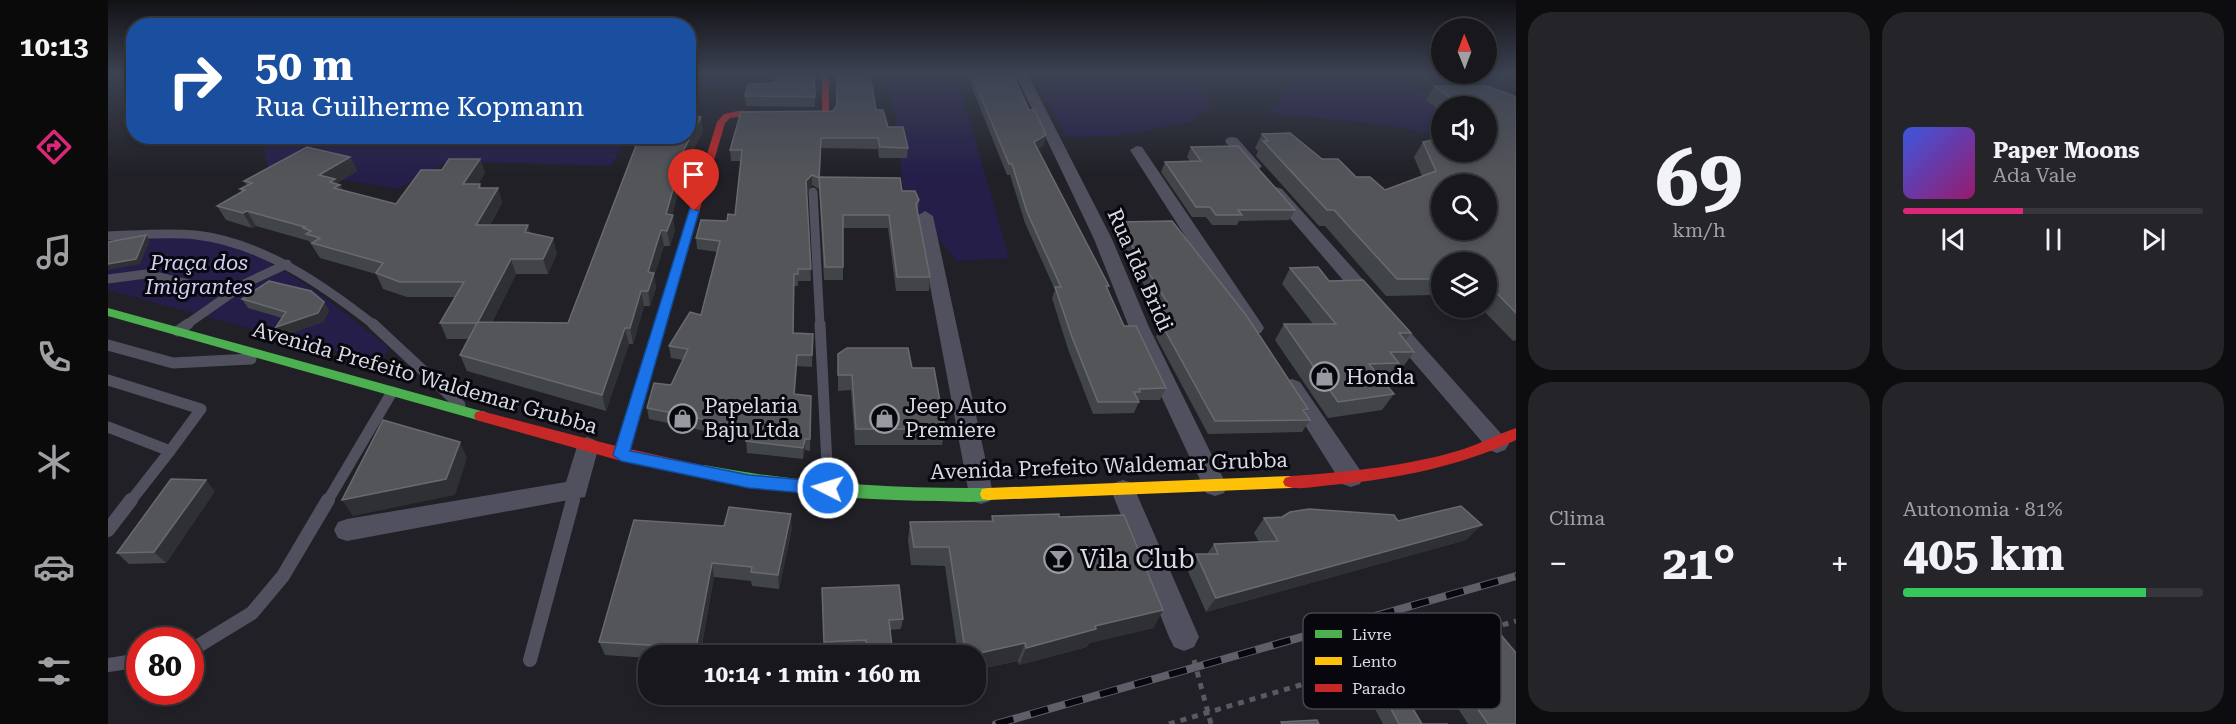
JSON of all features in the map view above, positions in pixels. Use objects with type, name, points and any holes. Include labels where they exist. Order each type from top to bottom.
[{"type":"main road","points":[[621,455],[721,122],[727,116],[826,115],[826,107]]},
{"type":"main road","name":"Avenida Prefeito Waldemar Grubba","points":[[108,312],[621,455],[749,481],[828,488],[981,494],[1215,486],[1351,477],[1410,467],[1497,444],[1516,434]]},
{"type":"street","name":"Rua Ida Bridi","points":[[1038,107],[1103,239],[1139,327],[1215,486]]},
{"type":"street","points":[[1232,141],[1497,444]]},
{"type":"street","points":[[1137,150],[1267,348]]},
{"type":"street","points":[[925,216],[981,494]]},
{"type":"street","points":[[1280,368],[1351,477]]},
{"type":"street","points":[[347,530],[576,490],[587,446]]},
{"type":"street","points":[[1123,490],[1184,637]]},
{"type":"lane","points":[[813,192],[828,488]]},
{"type":"lane","points":[[108,236],[207,236],[248,247],[286,264],[381,330],[423,366],[470,414]]},
{"type":"lane","points":[[178,331],[246,283],[286,264]]},
{"type":"lane","points":[[108,279],[146,274],[230,294]]},
{"type":"lane","points":[[108,345],[173,363],[272,357]]},
{"type":"lane","points":[[108,380],[201,409],[108,530]]},
{"type":"lane","points":[[204,640],[252,613],[283,576],[392,392]]},
{"type":"lane","points":[[108,427],[170,451]]},
{"type":"lane","points":[[530,660],[576,490]]},
{"type":"lane","points":[[108,665],[126,662]]},
{"type":"path","points":[[1501,625],[1516,621]]},
{"type":"path","points":[[1184,637],[1197,668],[1212,724]]},
{"type":"path","points":[[1169,724],[1303,684]]},
{"type":"green space","points":[[894,107],[966,107],[1009,258],[957,261],[904,197]]},
{"type":"green space","points":[[1050,107],[1209,107],[1191,122],[1116,136],[1067,137]]},
{"type":"green space","points":[[1273,107],[1431,107],[1431,134],[1394,126],[1269,113]]},
{"type":"green space","points":[[263,144],[623,144],[611,166],[449,161],[398,189],[268,168]]},
{"type":"green space","name":"Praça dos Imigrantes","points":[[189,237],[217,242],[268,262],[337,307],[387,346],[388,352],[383,357],[363,359],[108,290],[108,238]]},
{"type":"building","points":[[836,107],[875,107],[876,110],[883,110],[888,127],[903,127],[908,148],[880,147],[878,138],[821,138],[819,178],[812,175],[806,181],[811,269],[798,269],[798,274],[794,274],[793,333],[813,334],[812,355],[797,355],[794,394],[811,396],[810,439],[805,439],[803,448],[746,441],[747,428],[647,408],[654,383],[671,385],[688,349],[669,346],[690,312],[701,315],[720,241],[696,238],[701,220],[727,221],[728,214],[735,215],[742,150],[730,150],[741,112],[833,111]]},
{"type":"building","points":[[985,107],[1028,107],[1029,110],[1035,110],[1046,135],[1034,142],[1109,286],[1106,286],[1124,326],[1136,326],[1166,388],[1139,389],[1140,392],[1134,392],[1139,402],[1098,402],[1055,287],[1061,287],[1027,212],[1012,164],[1009,164]]},
{"type":"building","points":[[1497,107],[1516,107],[1516,313],[1497,293],[1497,252],[1431,252],[1431,279],[1397,279],[1334,210],[1327,210],[1263,141],[1268,141],[1262,134],[1290,133],[1322,159],[1338,159],[1356,177],[1370,177],[1385,190],[1436,171],[1432,162],[1497,162]]},
{"type":"building","points":[[696,117],[701,117],[696,127]]},
{"type":"building","points":[[1431,140],[1431,160],[1423,142]]},
{"type":"building","points":[[637,144],[687,144],[678,161],[681,162],[666,214],[673,215],[667,231],[661,230],[648,272],[654,273],[648,291],[641,291],[630,328],[625,328],[602,395],[460,355],[477,323],[440,323],[464,282],[400,282],[376,273],[383,263],[312,243],[320,238],[306,234],[311,231],[303,228],[305,227],[247,211],[243,213],[217,206],[245,190],[240,189],[252,183],[244,181],[307,147],[350,157],[319,175],[335,179],[330,182],[340,185],[334,188],[396,204],[421,170],[442,170],[449,159],[480,159],[463,184],[480,184],[479,188],[498,188],[476,225],[528,225],[525,232],[553,238],[543,259],[511,259],[478,322],[568,323]]},
{"type":"building","points":[[1238,146],[1295,210],[1238,210],[1242,215],[1216,215],[1210,207],[1196,207],[1165,162],[1201,161],[1191,147]]},
{"type":"building","points":[[819,177],[900,178],[902,191],[915,191],[919,200],[916,204],[930,277],[897,277],[889,215],[843,215],[843,267],[825,267]]},
{"type":"building","points":[[1172,221],[1246,315],[1308,409],[1303,410],[1310,420],[1215,421],[1162,325],[1173,325],[1159,302],[1167,302],[1117,222]]},
{"type":"building","points":[[146,235],[136,259],[108,264],[108,242]]},
{"type":"building","points":[[1318,267],[1329,281],[1363,280],[1411,333],[1399,333],[1414,352],[1390,352],[1399,363],[1369,364],[1394,394],[1338,402],[1284,324],[1336,324],[1290,268]]},
{"type":"building","points":[[269,281],[311,291],[324,302],[318,313],[276,327],[286,312],[242,299]]},
{"type":"building","points":[[847,348],[908,348],[912,368],[934,368],[945,429],[856,429],[852,375],[838,375],[838,354]]},
{"type":"building","points":[[383,420],[460,442],[446,479],[342,500]]},
{"type":"building","points":[[171,479],[206,480],[154,552],[117,553]]},
{"type":"building","points":[[1461,506],[1482,525],[1216,598],[1196,554],[1218,554],[1214,544],[1278,541],[1264,518],[1282,517],[1290,512],[1309,509],[1394,515],[1398,521]]},
{"type":"building","points":[[729,507],[791,514],[778,575],[751,572],[752,567],[712,563],[697,645],[599,642],[634,520],[724,526]]},
{"type":"building","points":[[1124,515],[1163,610],[1095,626],[1096,629],[1026,648],[1025,643],[986,652],[986,645],[964,645],[949,547],[914,547],[910,522],[993,521],[992,516]]},
{"type":"building","points":[[899,585],[903,619],[889,620],[892,645],[866,645],[866,640],[824,642],[822,588]]},
{"type":"building","points":[[1501,635],[1516,653],[1516,724],[1488,724],[1478,709],[1501,709]]},
{"type":"building","points":[[1391,709],[1413,709],[1422,724],[1399,724]]},
{"type":"building","points":[[1317,720],[1319,724],[1282,724],[1281,722]]},
{"type":"railway","points":[[1386,613],[1516,576]]},
{"type":"railway","points":[[996,724],[1303,637]]},
{"type":"traffic: fast","points":[[108,312],[481,416]]},
{"type":"traffic: fast","points":[[704,471],[772,483],[845,491],[988,494]]},
{"type":"traffic: slow","points":[[988,494],[1291,482]]},
{"type":"traffic: jam","points":[[621,455],[721,122],[727,116],[738,114],[826,115],[826,107]]},
{"type":"traffic: jam","points":[[481,416],[587,446],[704,471]]},
{"type":"traffic: jam","points":[[1291,482],[1376,473],[1436,462],[1492,445],[1516,434]]},
{"type":"place","name":"Honda","points":[[1325,377]]},
{"type":"place","name":"Papelaria Baju Ltda","points":[[683,418]]},
{"type":"place","name":"Jeep Auto Premiere","points":[[884,418]]},
{"type":"place","name":"Vila Club","points":[[1059,559]]},
{"type":"route","points":[[694,211],[621,455],[661,465],[749,481],[828,488]]}]
